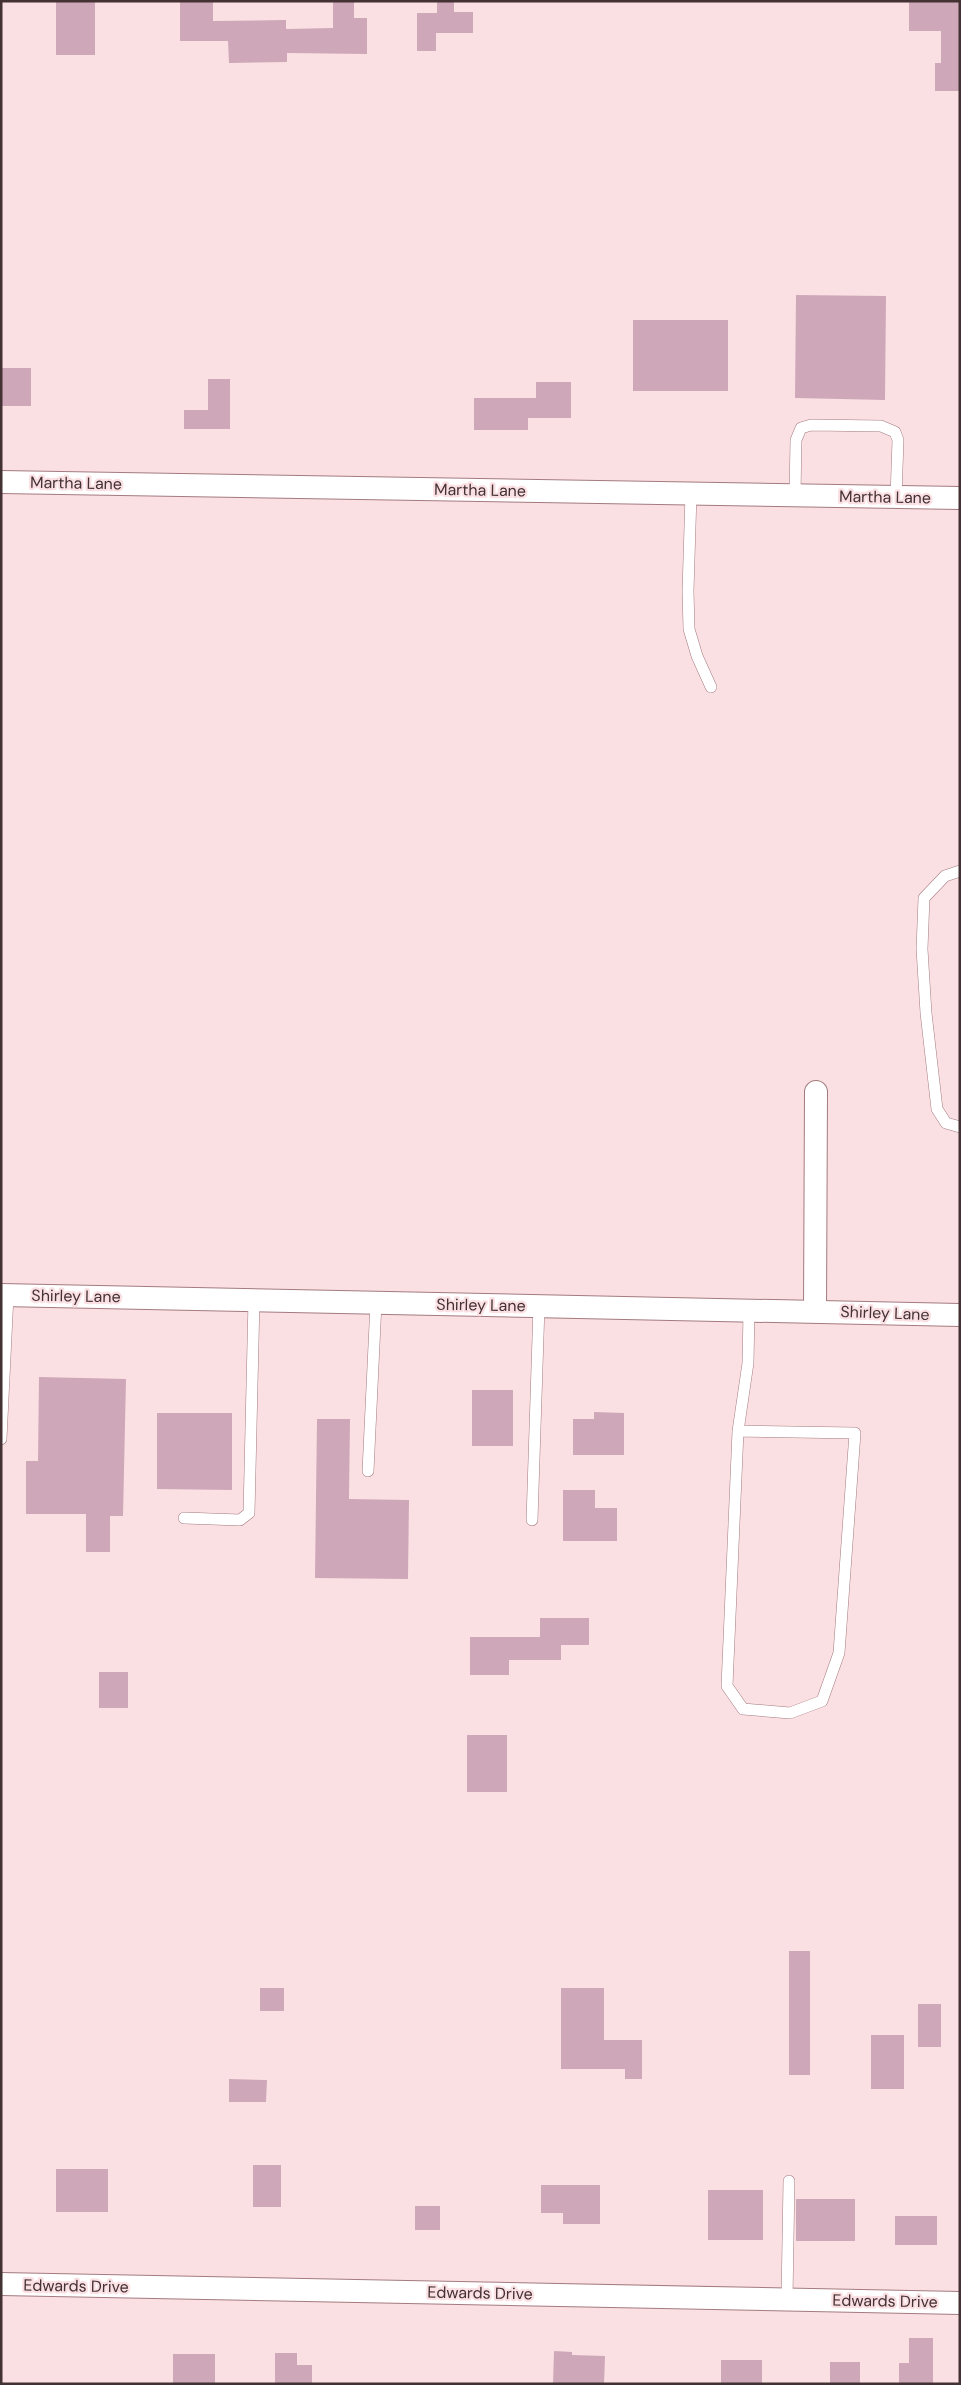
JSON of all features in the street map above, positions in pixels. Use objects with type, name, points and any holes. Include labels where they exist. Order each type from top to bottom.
[{"type":"street","name":"Martha Lane","points":[[1,482],[960,498]]},
{"type":"street","points":[[815,1312],[816,1092]]},
{"type":"street","name":"Shirley Lane","points":[[5,1295],[960,1315]]},
{"type":"street","name":"Edwards Drive","points":[[1,2284],[960,2303]]},
{"type":"lane","points":[[796,496],[796,440],[801,428],[810,425],[881,426],[895,432],[898,440],[896,497]]},
{"type":"lane","points":[[691,494],[688,591],[689,629],[697,656],[711,688]]},
{"type":"lane","points":[[960,871],[945,876],[924,898],[922,949],[926,1013],[937,1109],[946,1122],[960,1127]]},
{"type":"lane","points":[[1,1439],[5,1295]]},
{"type":"lane","points":[[184,1518],[240,1520],[248,1513],[254,1300]]},
{"type":"lane","points":[[368,1471],[376,1303]]},
{"type":"lane","points":[[532,1520],[539,1306]]},
{"type":"lane","points":[[738,1431],[855,1433],[839,1653],[822,1701],[790,1713],[743,1709],[727,1686],[738,1431],[748,1363],[749,1311]]},
{"type":"lane","points":[[787,2299],[789,2181]]},
{"type":"building","points":[[56,1],[95,1],[95,55],[56,55]]},
{"type":"building","points":[[180,1],[213,1],[213,21],[286,20],[286,29],[333,28],[333,1],[354,1],[354,18],[367,18],[367,54],[287,53],[287,62],[229,63],[228,41],[180,41]]},
{"type":"building","points":[[437,1],[454,1],[454,12],[473,12],[473,33],[436,33],[436,51],[417,51],[417,13],[437,13]]},
{"type":"building","points":[[909,1],[959,1],[960,91],[935,91],[935,63],[941,63],[941,31],[909,31]]},
{"type":"building","points":[[796,295],[886,296],[885,400],[795,398]]},
{"type":"building","points":[[633,320],[728,320],[728,391],[633,391]]},
{"type":"building","points":[[2,368],[31,368],[31,406],[2,406]]},
{"type":"building","points":[[208,379],[230,379],[230,429],[184,429],[184,410],[208,410]]},
{"type":"building","points":[[536,382],[571,382],[571,418],[528,418],[528,430],[474,430],[474,398],[536,398]]},
{"type":"building","points":[[39,1377],[126,1379],[123,1516],[110,1516],[110,1552],[86,1552],[86,1514],[26,1514],[26,1461],[38,1461]]},
{"type":"building","points":[[472,1390],[513,1390],[513,1446],[472,1446]]},
{"type":"building","points":[[594,1412],[624,1413],[624,1455],[573,1455],[573,1419],[594,1419]]},
{"type":"building","points":[[157,1413],[232,1413],[232,1490],[157,1489]]},
{"type":"building","points":[[317,1419],[350,1419],[349,1499],[409,1500],[408,1579],[315,1578]]},
{"type":"building","points":[[563,1490],[595,1490],[595,1508],[617,1508],[617,1541],[563,1541]]},
{"type":"building","points":[[540,1618],[589,1618],[589,1645],[561,1645],[561,1660],[509,1660],[509,1675],[470,1675],[470,1637],[540,1637]]},
{"type":"building","points":[[99,1672],[128,1672],[128,1708],[99,1708]]},
{"type":"building","points":[[467,1735],[507,1735],[507,1792],[467,1792]]},
{"type":"building","points":[[789,1951],[810,1951],[810,2075],[789,2075]]},
{"type":"building","points":[[260,1988],[284,1988],[284,2011],[260,2011]]},
{"type":"building","points":[[561,1988],[604,1988],[604,2040],[642,2040],[642,2079],[625,2079],[625,2069],[561,2069]]},
{"type":"building","points":[[918,2004],[941,2004],[941,2047],[918,2047]]},
{"type":"building","points":[[871,2035],[904,2035],[904,2089],[871,2089]]},
{"type":"building","points":[[229,2079],[267,2080],[266,2102],[229,2102]]},
{"type":"building","points":[[253,2165],[281,2165],[281,2207],[253,2207]]},
{"type":"building","points":[[56,2169],[108,2169],[108,2212],[56,2212]]},
{"type":"building","points":[[541,2185],[600,2185],[600,2224],[563,2224],[563,2213],[541,2213]]},
{"type":"building","points":[[708,2190],[763,2190],[763,2240],[708,2240]]},
{"type":"building","points":[[796,2199],[855,2199],[855,2241],[796,2241]]},
{"type":"building","points":[[415,2206],[440,2206],[440,2230],[415,2230]]},
{"type":"building","points":[[895,2216],[937,2216],[937,2245],[895,2245]]},
{"type":"building","points":[[909,2338],[933,2338],[933,2384],[899,2384],[899,2363],[909,2363]]},
{"type":"building","points":[[554,2351],[572,2352],[572,2355],[605,2356],[604,2384],[553,2384]]},
{"type":"building","points":[[275,2353],[297,2353],[297,2365],[312,2365],[312,2384],[275,2384]]},
{"type":"building","points":[[173,2354],[215,2354],[215,2384],[173,2384]]},
{"type":"building","points":[[721,2360],[762,2360],[762,2384],[721,2384]]},
{"type":"building","points":[[830,2362],[860,2362],[860,2384],[830,2384]]}]
